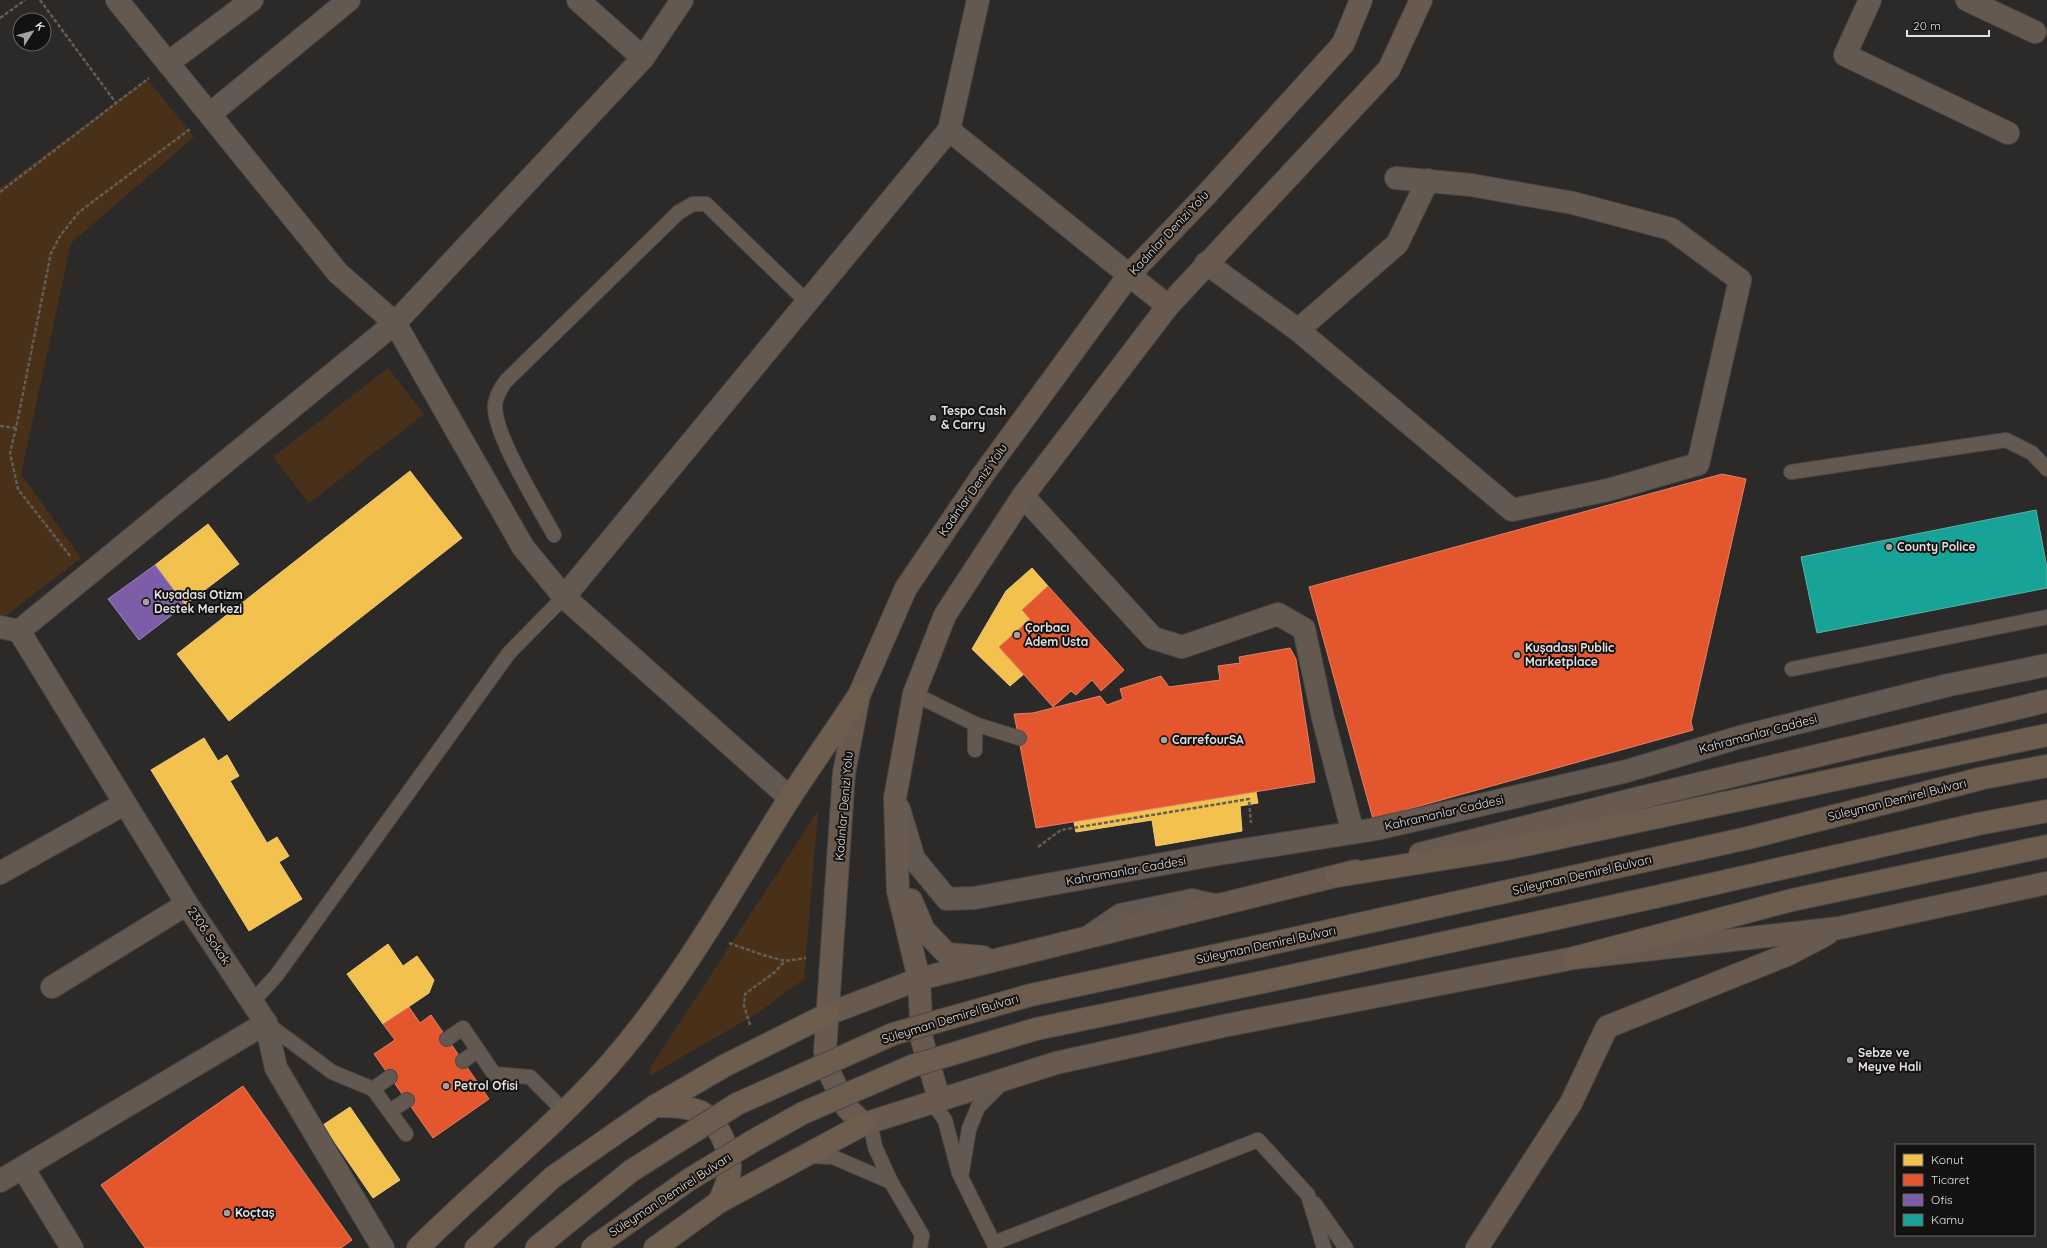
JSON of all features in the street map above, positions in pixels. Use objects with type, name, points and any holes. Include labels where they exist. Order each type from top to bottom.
[{"type":"highway","points":[[418,1248],[564,1111],[609,1064],[663,998],[790,798],[859,695]]},
{"type":"highway","points":[[1337,876],[1506,849],[1707,808],[2047,735]]},
{"type":"highway","name":"Süleyman Demirel Bulvarı","points":[[536,1248],[631,1170],[737,1104],[894,1034],[1032,995],[1740,840],[1983,778],[2047,766]]},
{"type":"highway","name":"Süleyman Demirel Bulvarı","points":[[592,1248],[690,1179],[759,1138],[803,1113],[912,1066],[1036,1029],[1263,982],[1624,904],[1978,824],[2047,812]]},
{"type":"highway","points":[[1574,958],[1792,900],[2047,846]]},
{"type":"highway","points":[[476,1248],[553,1177],[655,1106],[726,1064],[828,1014]]},
{"type":"highway","points":[[655,1106],[679,1106],[702,1113],[718,1129],[726,1144],[730,1167],[719,1202]]},
{"type":"highway","points":[[655,1248],[719,1202],[867,1123]]},
{"type":"main road","name":"Kadınlar Denizi Yolu","points":[[867,1123],[847,1108],[830,1074],[825,1051],[844,773],[859,695],[906,588],[982,476],[1129,275],[1206,195],[1343,44],[1361,0]]},
{"type":"main road","points":[[1343,44],[1372,0]]},
{"type":"main road","points":[[1388,69],[1404,0]]},
{"type":"main road","points":[[935,1101],[922,1040],[919,979],[898,890],[895,798],[914,694],[945,615],[1023,496],[1168,306],[1206,263],[1388,69],[1421,0]]},
{"type":"main road","points":[[1129,275],[1168,306]]},
{"type":"main road","points":[[828,1014],[919,979],[1000,958],[1337,876],[1635,799],[2047,701]]},
{"type":"main road","points":[[898,868],[924,930],[947,954],[1000,958]]},
{"type":"main road","points":[[867,1123],[1056,1063],[1236,1024],[1574,958],[1839,928],[2047,883]]},
{"type":"main road","points":[[1477,1248],[1572,1103],[1607,1027],[1789,954],[1839,928]]},
{"type":"street","points":[[117,0],[338,273],[395,322],[522,547],[564,597],[790,798]]},
{"type":"street","points":[[168,63],[252,0]]},
{"type":"street","points":[[210,114],[349,0]]},
{"type":"street","points":[[578,0],[643,58]]},
{"type":"street","points":[[9,629],[86,576],[395,322],[643,58],[682,0]]},
{"type":"street","points":[[564,597],[949,130],[978,0]]},
{"type":"street","points":[[1870,0],[1845,55],[2008,133]]},
{"type":"street","points":[[1967,0],[2035,32]]},
{"type":"street","points":[[949,130],[1129,275]]},
{"type":"street","points":[[1206,263],[1298,330],[1512,510],[1608,490],[1698,464],[1740,280],[1671,229],[1573,203],[1471,185],[1396,178]]},
{"type":"street","points":[[1298,330],[1397,244],[1428,180]]},
{"type":"street","points":[[1023,496],[1153,638],[1182,647],[1278,614],[1304,629],[1323,718],[1353,833]]},
{"type":"street","name":"2306. Sokak","points":[[9,629],[266,1023],[276,1068],[383,1248]]},
{"type":"street","name":"Kahramanlar Caddesi","points":[[895,798],[914,859],[947,899],[974,898],[1218,854],[1353,833],[1628,771],[1748,735],[1949,685],[2047,665]]},
{"type":"street","points":[[0,873],[124,804]]},
{"type":"street","points":[[52,987],[188,904]]},
{"type":"street","points":[[0,1181],[266,1023]]},
{"type":"street","points":[[23,1168],[72,1248]]},
{"type":"lane","points":[[554,535],[501,436],[496,417],[497,397],[506,381],[679,212],[693,204],[706,204],[807,302]]},
{"type":"lane","points":[[1791,472],[2006,440],[2032,453],[2047,469]]},
{"type":"lane","points":[[252,1002],[276,976],[509,653],[564,597]]},
{"type":"lane","points":[[1792,669],[2047,617]]},
{"type":"lane","points":[[914,694],[975,724],[1019,738]]},
{"type":"lane","points":[[975,724],[975,750]]},
{"type":"lane","points":[[266,1023],[332,1072],[373,1089],[406,1134]]},
{"type":"lane","points":[[447,1039],[463,1028],[494,1074],[530,1077],[564,1111]]},
{"type":"lane","points":[[463,1061],[478,1050]]},
{"type":"lane","points":[[961,1177],[969,1129],[978,1107],[1006,1079],[1056,1063]]},
{"type":"lane","points":[[373,1089],[390,1077]]},
{"type":"lane","points":[[390,1111],[407,1100]]},
{"type":"lane","points":[[935,1101],[945,1120],[961,1177],[995,1246],[1258,1140],[1308,1195],[1346,1248]]},
{"type":"lane","points":[[867,1123],[875,1147],[891,1182],[922,1236],[920,1248]]},
{"type":"lane","points":[[803,1156],[832,1157],[891,1182]]},
{"type":"lane","points":[[1308,1195],[1324,1248]]},
{"type":"path","points":[[0,18],[24,0]]},
{"type":"path","points":[[40,0],[116,103]]},
{"type":"path","points":[[0,192],[168,63]]},
{"type":"path","points":[[86,576],[58,543],[18,489],[10,454],[51,253],[60,236],[79,212],[210,114]]},
{"type":"path","points":[[0,426],[16,428]]},
{"type":"path","points":[[1038,847],[1061,830],[1249,800],[1252,827]]},
{"type":"path","points":[[729,943],[785,961],[809,957]]},
{"type":"path","points":[[750,1025],[744,1006],[745,994],[775,972],[785,961]]},
{"type":"shaded area","points":[[147,79],[194,137],[71,243],[21,474],[81,558],[3,618],[0,618],[0,188]]},
{"type":"shaded area","points":[[388,368],[424,414],[309,503],[273,457]]},
{"type":"shaded area","points":[[818,811],[804,979],[758,1013],[649,1076],[650,1068]]},
{"type":"building: Konut","points":[[410,471],[462,538],[229,721],[177,654]]},
{"type":"building: Konut","points":[[208,524],[239,564],[185,605],[155,565]]},
{"type":"building: Konut","points":[[1032,568],[1048,586],[1022,610],[1030,619],[999,647],[1024,674],[1010,686],[972,649],[1006,591]]},
{"type":"building: Konut","points":[[204,738],[218,761],[227,755],[239,776],[230,781],[267,843],[277,837],[289,856],[279,862],[302,899],[249,931],[151,770]]},
{"type":"building: Konut","points":[[1256,792],[1258,803],[1240,806],[1242,831],[1156,846],[1152,820],[1076,832],[1074,822]]},
{"type":"building: Konut","points":[[388,944],[403,966],[417,956],[434,980],[429,993],[383,1024],[347,974]]},
{"type":"building: Konut","points":[[350,1107],[400,1180],[373,1198],[323,1125]]},
{"type":"building: Ticaret","name":"Kuşadası Public Marketplace","points":[[1722,474],[1746,479],[1691,722],[1693,730],[1373,819],[1309,587]]},
{"type":"building: Ticaret","points":[[1048,586],[1124,670],[1101,691],[1092,680],[1076,695],[1071,691],[1053,707],[999,647],[1030,619],[1022,610]]},
{"type":"building: Ticaret","name":"CarrefourSA","points":[[1290,648],[1296,659],[1315,782],[1036,828],[1014,714],[1033,713],[1100,696],[1107,705],[1123,699],[1120,689],[1161,676],[1169,687],[1220,680],[1218,666],[1240,663],[1239,657]]},
{"type":"building: Ticaret","points":[[409,1007],[420,1023],[431,1015],[489,1099],[433,1138],[374,1054],[395,1040],[383,1024]]},
{"type":"building: Ticaret","points":[[243,1086],[352,1240],[341,1248],[145,1248],[101,1185]]},
{"type":"building: Ofis","name":"Kuşadası Otizm Destek Merkezi","points":[[155,565],[185,605],[139,640],[108,599]]},
{"type":"building: Kamu","points":[[2036,510],[2047,568],[2047,588],[1817,633],[1801,557]]},
{"type":"place","name":"Tespo Cash & Carry","points":[[933,418]]},
{"type":"place","name":"County Police","points":[[1889,547]]},
{"type":"place","name":"Kuşadası Otizm Destek Merkezi","points":[[146,602]]},
{"type":"place","name":"Çorbacı Adem Usta","points":[[1017,635]]},
{"type":"place","name":"Kuşadası Public Marketplace","points":[[1517,655]]},
{"type":"place","name":"CarrefourSA","points":[[1164,740]]},
{"type":"place","name":"Sebze ve Meyve Hali","points":[[1850,1060]]},
{"type":"place","name":"Petrol Ofisi","points":[[446,1086]]},
{"type":"place","name":"Koçtaş","points":[[227,1213]]}]
